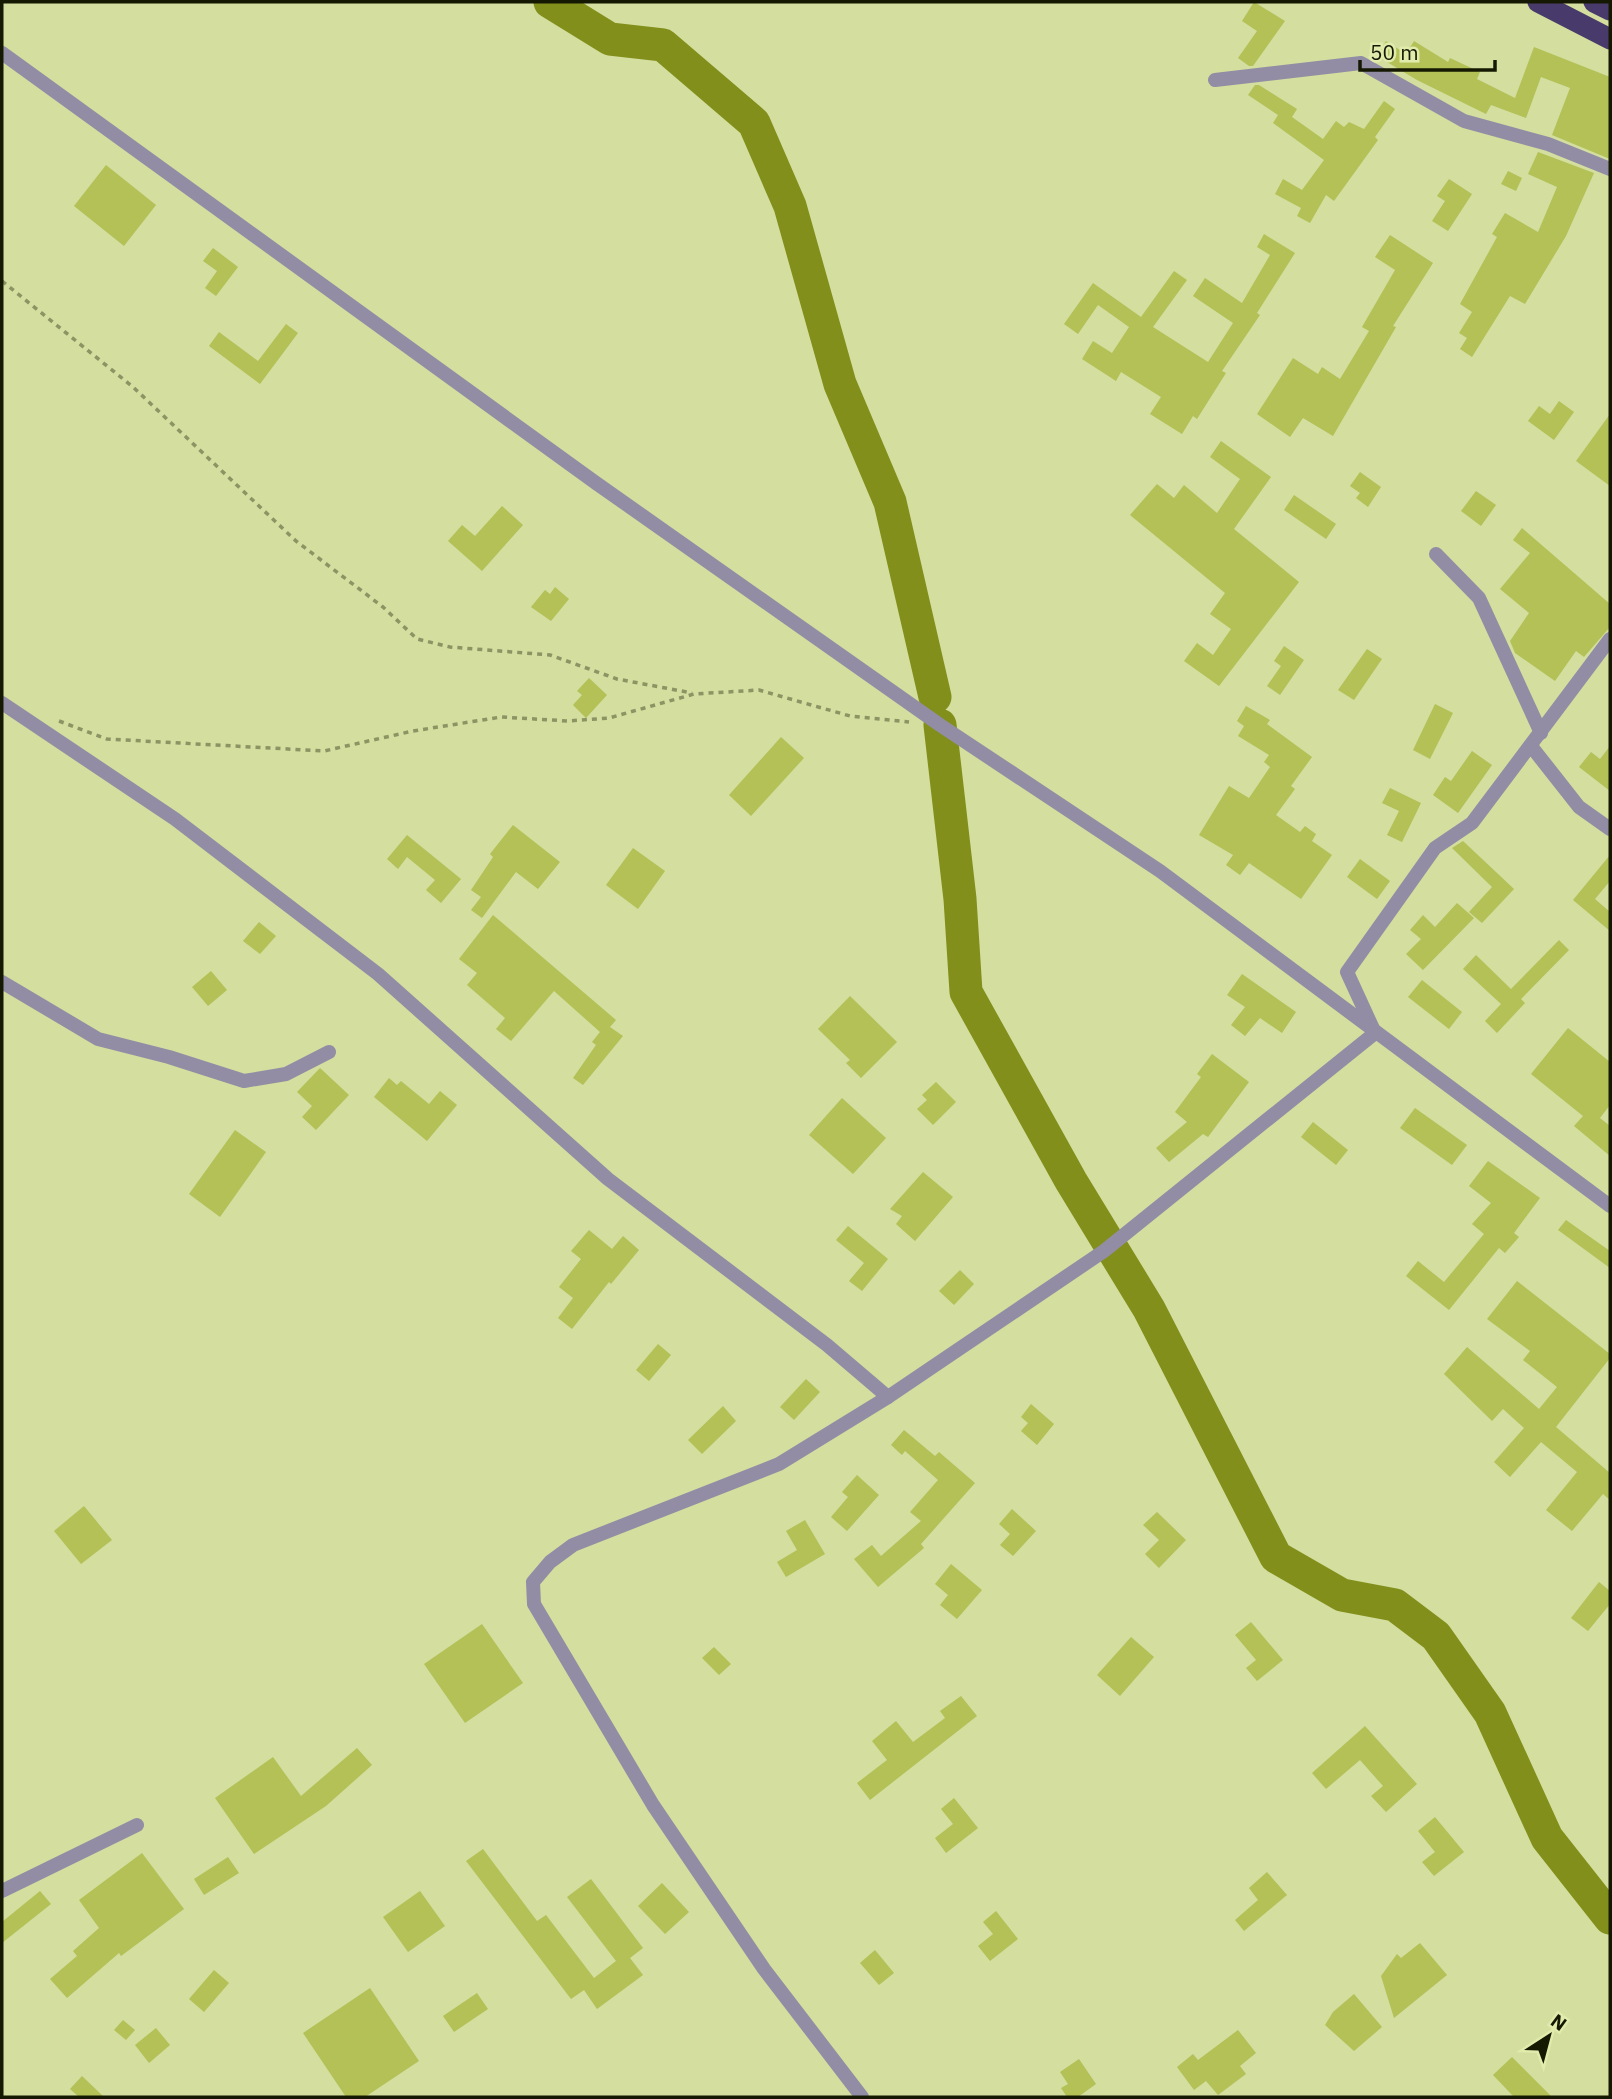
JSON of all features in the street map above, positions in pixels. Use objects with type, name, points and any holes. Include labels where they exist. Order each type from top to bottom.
[{"type":"highway","points":[[1538,2],[1610,39]]},
{"type":"highway","points":[[1594,2],[1610,10]]},
{"type":"street","points":[[2,52],[596,483],[940,725],[1160,871],[1610,1206]]},
{"type":"street","points":[[1215,80],[1361,63],[1464,121],[1548,144],[1610,169]]},
{"type":"street","points":[[1436,554],[1479,598],[1541,733]]},
{"type":"street","points":[[1375,1033],[1347,972],[1434,848],[1472,823],[1610,639]]},
{"type":"street","points":[[2,703],[175,819],[378,974],[608,1179],[827,1345],[888,1397]]},
{"type":"street","points":[[1531,746],[1579,807],[1610,829]]},
{"type":"street","points":[[2,982],[98,1040],[169,1056],[244,1081],[286,1074],[329,1052]]},
{"type":"street","points":[[862,2097],[764,1969],[653,1805],[534,1604],[533,1582],[550,1562],[573,1545],[779,1465],[888,1397],[1104,1251],[1375,1033]]},
{"type":"street","points":[[2,1891],[137,1825]]},
{"type":"path","points":[[2,281],[132,387],[296,541],[383,607],[417,639],[450,647],[550,655],[617,679],[694,694]]},
{"type":"path","points":[[49,717],[107,739],[324,751],[413,731],[501,717],[568,721],[609,718],[694,694],[759,690],[850,716],[940,725]]},
{"type":"building","points":[[1254,2],[1285,21],[1253,66],[1249,66],[1238,58],[1257,31],[1242,21]]},
{"type":"building","points":[[1386,41],[1406,54],[1414,41],[1448,62],[1450,58],[1480,72],[1477,79],[1515,98],[1534,47],[1610,77],[1610,159],[1552,135],[1570,88],[1541,77],[1526,118],[1491,105],[1486,114],[1417,80],[1377,56]]},
{"type":"building","points":[[1255,85],[1297,109],[1292,117],[1323,139],[1336,121],[1344,127],[1349,122],[1364,129],[1384,101],[1395,109],[1375,137],[1378,140],[1334,201],[1326,195],[1310,223],[1297,216],[1301,208],[1275,194],[1283,179],[1302,190],[1324,160],[1273,123],[1278,115],[1248,95]]},
{"type":"building","points":[[1538,152],[1594,173],[1566,236],[1525,304],[1510,296],[1472,357],[1460,349],[1467,338],[1459,333],[1472,312],[1460,304],[1497,237],[1492,234],[1505,213],[1538,232],[1557,187],[1528,174]]},
{"type":"building","points":[[106,165],[156,205],[124,246],[74,206]]},
{"type":"building","points":[[1508,171],[1522,178],[1516,191],[1501,184]]},
{"type":"building","points":[[1449,179],[1472,194],[1448,231],[1432,221],[1445,201],[1437,196]]},
{"type":"building","points":[[1264,234],[1295,253],[1257,313],[1260,315],[1222,371],[1226,373],[1197,419],[1193,416],[1182,434],[1150,414],[1161,397],[1121,372],[1116,381],[1082,359],[1093,341],[1112,353],[1129,327],[1098,305],[1078,334],[1064,324],[1093,283],[1141,317],[1174,271],[1187,280],[1153,327],[1208,362],[1233,323],[1193,296],[1205,278],[1242,303],[1270,255],[1257,247]]},
{"type":"building","points":[[1390,235],[1433,263],[1393,326],[1396,327],[1333,436],[1303,418],[1290,437],[1257,414],[1293,358],[1318,374],[1322,367],[1340,379],[1369,331],[1362,327],[1395,270],[1375,257]]},
{"type":"building","points":[[213,248],[238,267],[216,296],[205,288],[217,271],[203,261]]},
{"type":"building","points":[[286,324],[298,333],[260,384],[209,346],[219,332],[258,361]]},
{"type":"building","points":[[1559,401],[1574,412],[1554,440],[1528,421],[1539,406],[1550,414]]},
{"type":"building","points":[[1610,414],[1610,486],[1576,461]]},
{"type":"building","points":[[1221,441],[1271,477],[1234,529],[1299,582],[1219,686],[1184,661],[1197,643],[1213,655],[1231,629],[1210,614],[1225,593],[1130,515],[1157,484],[1174,498],[1184,485],[1217,513],[1240,479],[1210,457]]},
{"type":"building","points":[[1360,472],[1381,487],[1368,507],[1356,498],[1360,493],[1350,486]]},
{"type":"building","points":[[1476,491],[1496,505],[1481,526],[1461,511]]},
{"type":"building","points":[[1294,495],[1336,524],[1326,539],[1284,510]]},
{"type":"building","points":[[502,506],[523,525],[482,571],[448,541],[462,525],[475,536]]},
{"type":"building","points":[[1522,528],[1610,604],[1610,627],[1584,657],[1576,651],[1555,681],[1515,653],[1510,641],[1529,613],[1500,589],[1530,553],[1513,540]]},
{"type":"building","points":[[555,587],[569,599],[551,621],[531,607],[545,590],[550,594]]},
{"type":"building","points":[[1284,646],[1304,660],[1280,695],[1267,686],[1281,666],[1274,661]]},
{"type":"building","points":[[1367,649],[1382,659],[1354,700],[1338,690]]},
{"type":"building","points":[[589,678],[607,695],[586,718],[573,705],[582,695],[577,691]]},
{"type":"building","points":[[1435,704],[1453,713],[1430,759],[1413,750]]},
{"type":"building","points":[[1246,706],[1270,720],[1267,724],[1312,757],[1291,786],[1295,789],[1276,815],[1300,832],[1305,826],[1316,834],[1312,841],[1332,855],[1301,899],[1249,863],[1240,875],[1226,865],[1233,855],[1199,835],[1229,786],[1249,798],[1270,767],[1264,762],[1269,755],[1238,736],[1244,726],[1237,721]]},
{"type":"building","points":[[781,737],[804,758],[751,816],[729,795]]},
{"type":"building","points":[[1610,746],[1610,791],[1579,767],[1591,752],[1600,759]]},
{"type":"building","points":[[1472,751],[1492,765],[1458,813],[1433,795],[1445,777],[1451,781]]},
{"type":"building","points":[[1390,788],[1421,803],[1402,842],[1387,835],[1399,811],[1382,803]]},
{"type":"building","points":[[513,825],[560,862],[538,889],[516,872],[482,918],[471,910],[481,897],[471,890],[493,857],[490,854]]},
{"type":"building","points":[[407,835],[461,879],[441,903],[426,890],[435,880],[407,857],[398,869],[387,859]]},
{"type":"building","points":[[1463,841],[1514,889],[1482,923],[1469,912],[1492,887],[1452,848]]},
{"type":"building","points":[[633,848],[665,871],[638,909],[606,885]]},
{"type":"building","points":[[1610,855],[1610,881],[1595,899],[1610,912],[1610,931],[1573,900]]},
{"type":"building","points":[[1360,859],[1390,881],[1377,899],[1347,877]]},
{"type":"building","points":[[1457,903],[1474,918],[1423,970],[1406,954],[1421,939],[1410,930],[1423,915],[1435,927]]},
{"type":"building","points":[[493,915],[616,1020],[610,1027],[623,1036],[583,1085],[573,1078],[596,1045],[592,1042],[600,1032],[554,991],[511,1041],[496,1029],[505,1018],[467,985],[477,973],[459,959]]},
{"type":"building","points":[[259,922],[276,936],[260,954],[243,941]]},
{"type":"building","points":[[1559,940],[1569,950],[1521,999],[1525,1003],[1497,1033],[1485,1021],[1501,1004],[1463,969],[1476,955],[1511,989]]},
{"type":"building","points":[[211,971],[227,990],[208,1006],[192,987]]},
{"type":"building","points":[[1242,974],[1296,1012],[1282,1033],[1260,1018],[1245,1036],[1231,1025],[1245,1007],[1227,995]]},
{"type":"building","points":[[1422,980],[1462,1012],[1449,1029],[1408,997]]},
{"type":"building","points":[[850,996],[897,1042],[861,1078],[846,1063],[850,1060],[818,1029]]},
{"type":"building","points":[[1568,1028],[1610,1062],[1610,1105],[1600,1118],[1610,1126],[1610,1156],[1574,1126],[1583,1116],[1531,1074]]},
{"type":"building","points":[[1212,1054],[1249,1082],[1208,1137],[1203,1134],[1169,1162],[1156,1148],[1187,1122],[1175,1112],[1201,1077],[1197,1074]]},
{"type":"building","points":[[320,1068],[349,1095],[316,1130],[302,1117],[312,1106],[297,1092]]},
{"type":"building","points":[[389,1078],[397,1085],[401,1081],[429,1104],[440,1091],[457,1105],[427,1141],[374,1097]]},
{"type":"building","points":[[936,1082],[956,1102],[933,1125],[917,1109],[927,1100],[922,1095]]},
{"type":"building","points":[[842,1098],[886,1138],[853,1174],[809,1135]]},
{"type":"building","points":[[1415,1108],[1467,1145],[1452,1165],[1400,1128]]},
{"type":"building","points":[[1313,1122],[1348,1150],[1336,1165],[1301,1137]]},
{"type":"building","points":[[235,1130],[266,1152],[220,1217],[189,1194]]},
{"type":"building","points":[[1488,1161],[1540,1198],[1514,1233],[1519,1237],[1505,1253],[1499,1248],[1449,1310],[1406,1276],[1418,1261],[1444,1282],[1484,1234],[1472,1224],[1491,1203],[1469,1186]]},
{"type":"building","points":[[923,1172],[953,1197],[915,1241],[896,1224],[902,1216],[890,1209]]},
{"type":"building","points":[[1566,1220],[1610,1251],[1610,1268],[1558,1230]]},
{"type":"building","points":[[848,1226],[888,1259],[862,1291],[849,1281],[864,1263],[836,1240]]},
{"type":"building","points":[[589,1230],[612,1249],[623,1236],[639,1250],[611,1284],[609,1282],[572,1329],[558,1318],[573,1298],[559,1287],[581,1259],[571,1251]]},
{"type":"building","points":[[960,1270],[974,1284],[954,1305],[939,1291]]},
{"type":"building","points":[[1517,1281],[1610,1354],[1610,1358],[1556,1427],[1610,1473],[1610,1500],[1603,1494],[1572,1531],[1546,1510],[1577,1472],[1541,1442],[1510,1477],[1494,1462],[1524,1428],[1503,1409],[1492,1421],[1444,1374],[1467,1347],[1539,1409],[1557,1387],[1523,1360],[1530,1351],[1487,1319]]},
{"type":"building","points":[[658,1344],[671,1355],[649,1381],[636,1370]]},
{"type":"building","points":[[806,1379],[820,1392],[794,1420],[780,1407]]},
{"type":"building","points":[[1031,1404],[1054,1424],[1037,1445],[1021,1431],[1028,1423],[1021,1417]]},
{"type":"building","points":[[723,1406],[736,1421],[702,1454],[688,1440]]},
{"type":"building","points":[[904,1430],[935,1456],[939,1452],[975,1483],[921,1544],[924,1548],[878,1587],[854,1559],[872,1545],[881,1556],[921,1521],[910,1512],[938,1480],[905,1451],[902,1455],[891,1445]]},
{"type":"building","points":[[857,1475],[879,1495],[847,1531],[831,1517],[848,1497],[842,1492]]},
{"type":"building","points":[[84,1506],[112,1540],[81,1564],[54,1531]]},
{"type":"building","points":[[1012,1509],[1036,1531],[1013,1556],[1000,1545],[1010,1534],[999,1524]]},
{"type":"building","points":[[1157,1512],[1186,1540],[1159,1568],[1145,1554],[1159,1540],[1143,1525]]},
{"type":"building","points":[[805,1520],[825,1554],[786,1577],[777,1562],[797,1550],[786,1531]]},
{"type":"building","points":[[951,1564],[982,1590],[957,1619],[940,1605],[948,1595],[935,1584]]},
{"type":"building","points":[[1599,1582],[1610,1591],[1610,1604],[1588,1631],[1571,1618]]},
{"type":"building","points":[[1251,1622],[1283,1660],[1257,1681],[1246,1668],[1256,1660],[1235,1635]]},
{"type":"building","points":[[482,1624],[523,1683],[465,1723],[424,1664]]},
{"type":"building","points":[[1131,1637],[1154,1657],[1120,1696],[1097,1675]]},
{"type":"building","points":[[714,1647],[731,1664],[719,1675],[702,1658]]},
{"type":"building","points":[[961,1696],[977,1716],[870,1800],[857,1783],[887,1760],[872,1741],[896,1721],[913,1742],[945,1718],[940,1711]]},
{"type":"building","points":[[1365,1726],[1417,1784],[1386,1812],[1371,1796],[1383,1786],[1360,1760],[1326,1789],[1312,1773]]},
{"type":"building","points":[[357,1748],[372,1765],[326,1806],[254,1854],[215,1798],[273,1757],[301,1796]]},
{"type":"building","points":[[954,1798],[978,1828],[946,1853],[935,1838],[953,1824],[941,1809]]},
{"type":"building","points":[[1435,1817],[1464,1852],[1434,1876],[1422,1862],[1435,1852],[1418,1831]]},
{"type":"building","points":[[483,1849],[537,1921],[546,1915],[594,1978],[616,1961],[567,1897],[591,1879],[643,1948],[630,1958],[643,1975],[597,2009],[584,1990],[571,1999],[466,1861]]},
{"type":"building","points":[[142,1853],[184,1909],[121,1956],[119,1953],[67,1998],[50,1979],[77,1956],[73,1951],[99,1928],[79,1900]]},
{"type":"building","points":[[228,1857],[239,1873],[204,1895],[194,1879]]},
{"type":"building","points":[[1267,1872],[1287,1895],[1244,1931],[1235,1920],[1258,1900],[1249,1888]]},
{"type":"building","points":[[662,1883],[689,1912],[665,1934],[638,1906]]},
{"type":"building","points":[[40,1891],[51,1904],[2,1943],[2,1922]]},
{"type":"building","points":[[420,1891],[445,1926],[408,1952],[383,1917]]},
{"type":"building","points":[[996,1911],[1018,1939],[990,1961],[978,1946],[993,1934],[983,1922]]},
{"type":"building","points":[[1420,1943],[1447,1975],[1394,2018],[1381,1976],[1397,1954],[1401,1958]]},
{"type":"building","points":[[875,1950],[894,1973],[879,1985],[860,1963]]},
{"type":"building","points":[[214,1970],[229,1983],[204,2012],[189,1999]]},
{"type":"building","points":[[370,1988],[419,2061],[365,2097],[346,2097],[303,2033]]},
{"type":"building","points":[[477,1993],[488,2009],[454,2032],[443,2016]]},
{"type":"building","points":[[1354,1994],[1382,2027],[1354,2051],[1325,2025],[1333,2012]]},
{"type":"building","points":[[123,2020],[135,2030],[126,2040],[114,2030]]},
{"type":"building","points":[[156,2028],[170,2045],[149,2063],[135,2045]]},
{"type":"building","points":[[1238,2030],[1256,2053],[1240,2066],[1246,2074],[1218,2095],[1206,2081],[1194,2090],[1177,2067],[1193,2054],[1198,2060]]},
{"type":"building","points":[[1512,2057],[1552,2097],[1514,2097],[1493,2075]]},
{"type":"building","points":[[1079,2059],[1096,2084],[1078,2097],[1067,2097],[1061,2088],[1068,2084],[1060,2072]]},
{"type":"building","points":[[82,2076],[104,2097],[79,2097],[70,2089]]},
{"type":"waterway","points":[[550,2],[610,39],[663,45],[754,123],[790,206],[840,384],[890,502],[935,697]]},
{"type":"waterway","points":[[940,725],[960,899],[966,992],[1071,1181],[1149,1309],[1276,1557],[1342,1595],[1395,1605],[1436,1636],[1490,1713],[1547,1838],[1610,1918]]}]
